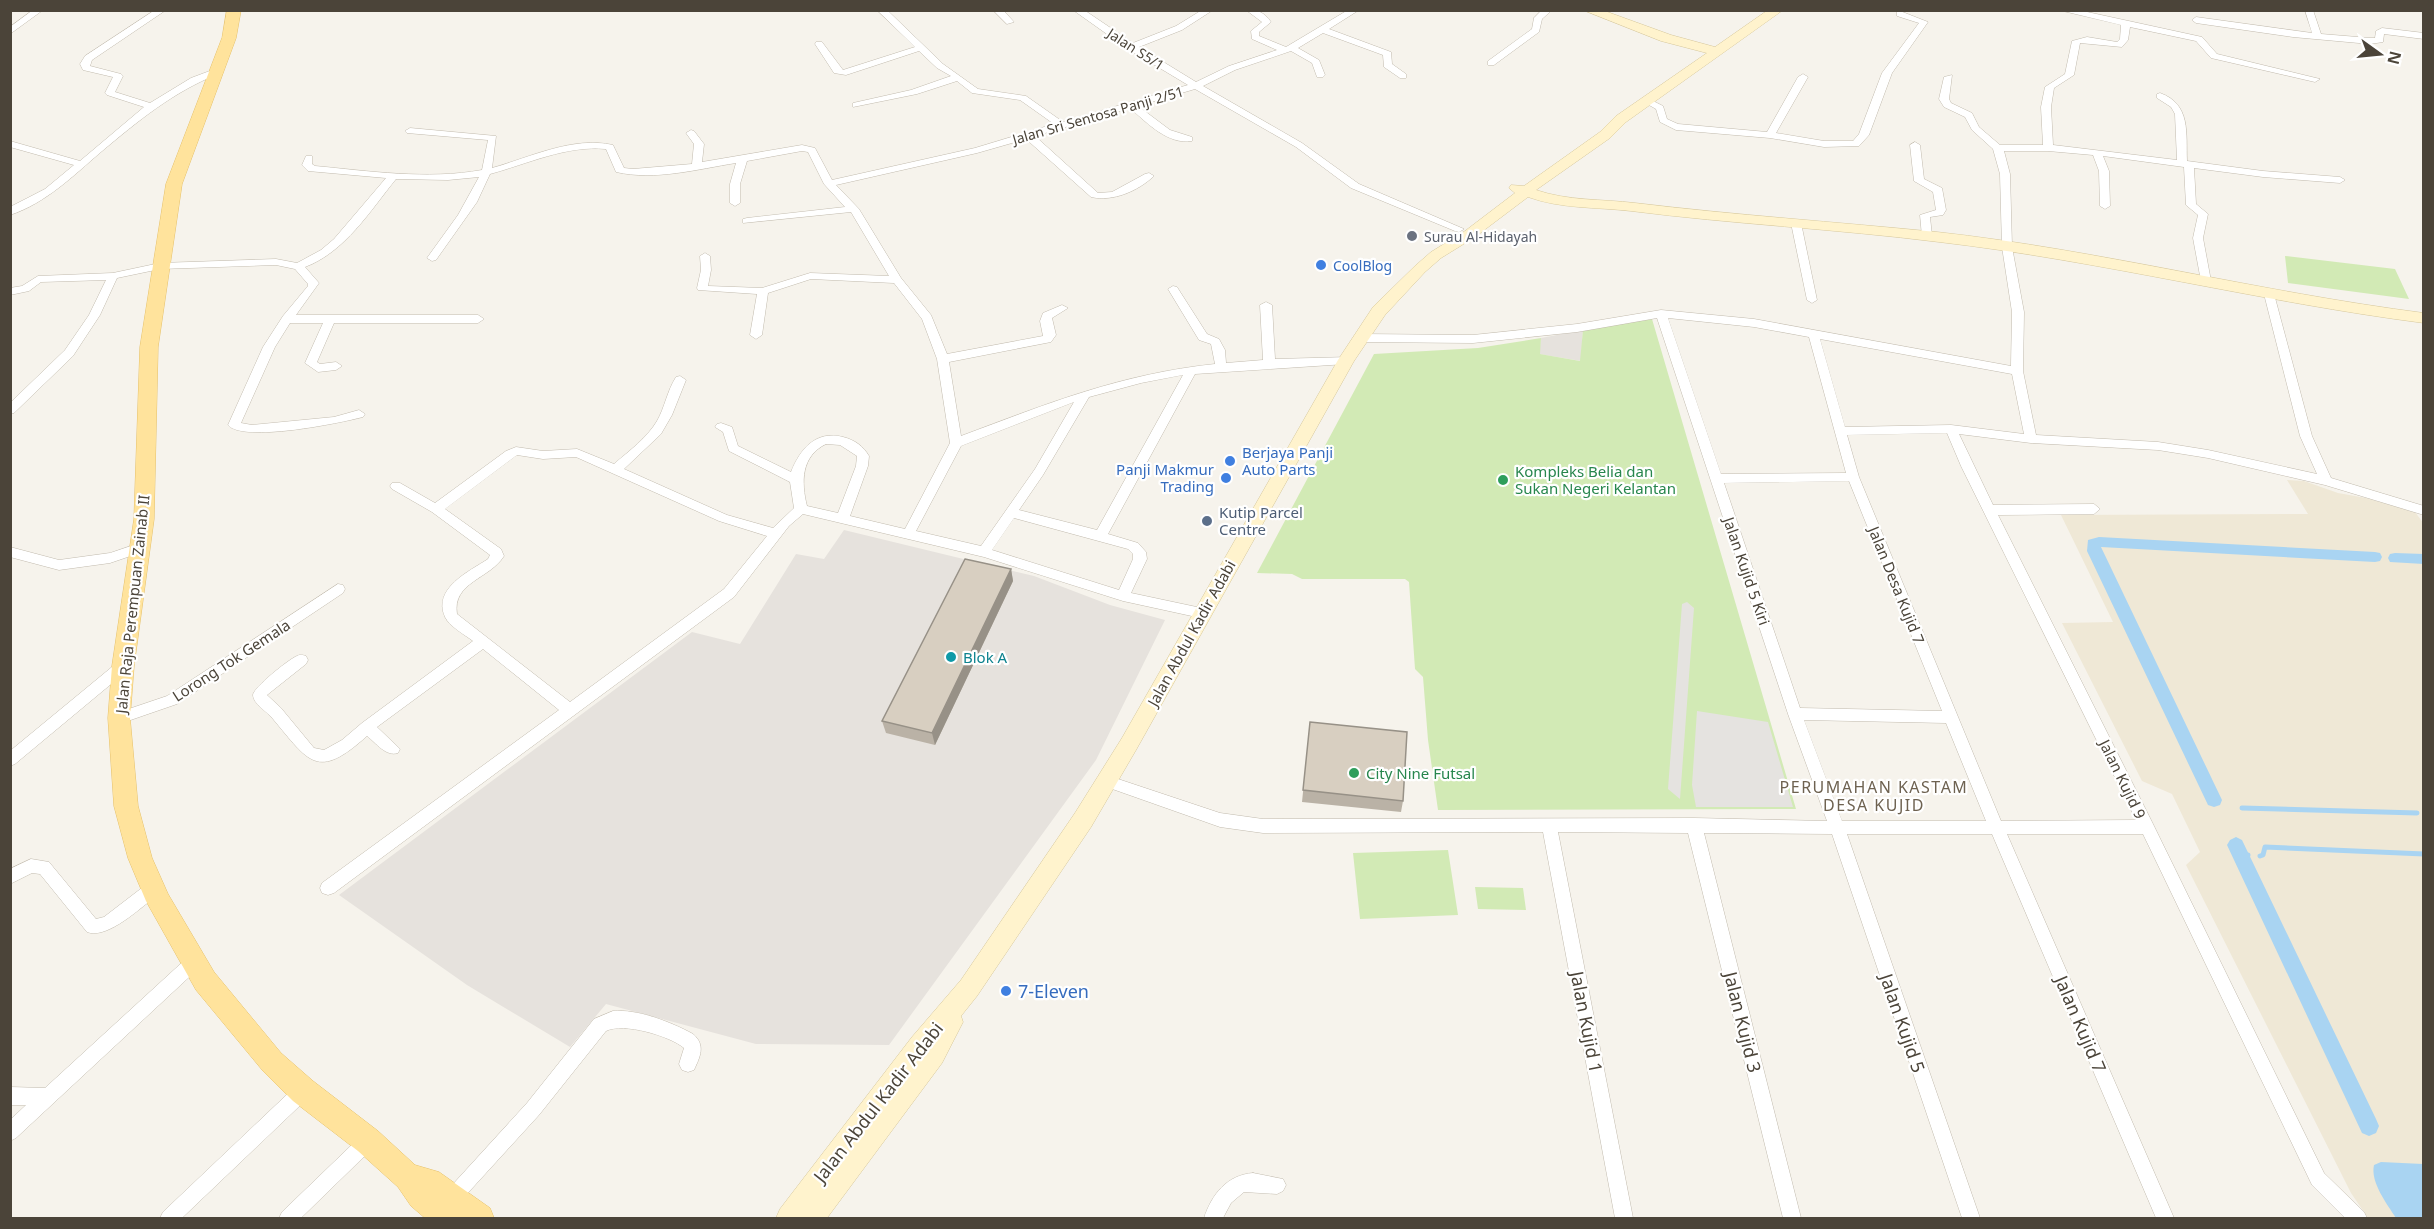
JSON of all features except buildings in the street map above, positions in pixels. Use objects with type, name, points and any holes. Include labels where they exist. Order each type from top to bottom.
[{"type":"main road","name":"Jalan Raja Perempuan Zainab II","points":[[234,10],[229,38],[174,184],[149,347],[144,519],[123,666],[119,718],[126,806],[140,858],[153,889],[194,962],[205,981],[272,1062],[303,1091],[368,1141],[408,1177],[421,1196],[445,1210],[480,1218]]},
{"type":"main road","points":[[1589,10],[1666,38],[1717,52]]},
{"type":"main road","name":"Jalan Abdul Kadir Adabi","points":[[811,1218],[933,1054],[969,988],[1054,863],[1106,781],[1359,338],[1397,291],[1436,255],[1459,229],[1605,135],[1621,119],[1777,10]]},
{"type":"main road","points":[[1522,188],[1584,204],[1602,203],[1698,215],[1927,236],[2007,247],[2354,309],[2424,318]]},
{"type":"main road","name":"Jalan Abdul Kadir Adabi","points":[[1436,255],[1470,234],[1522,188]]},
{"type":"main road","name":"Jalan Abdul Kadir Adabi","points":[[789,1218],[921,1045],[969,988]]},
{"type":"street","points":[[10,30],[39,10]]},
{"type":"street","points":[[153,107],[110,93],[118,76],[91,71],[86,68],[85,64],[88,58],[162,10]]},
{"type":"street","points":[[880,10],[940,66],[975,91],[1023,98],[1063,126]]},
{"type":"street","points":[[997,10],[1010,22]]},
{"type":"street","name":"Jalan S5/1","points":[[1077,10],[1131,47],[1299,145],[1354,186],[1459,229]]},
{"type":"street","points":[[1131,47],[1179,28],[1209,10]]},
{"type":"street","points":[[1250,10],[1267,22],[1255,31],[1255,37],[1316,62],[1320,75]]},
{"type":"street","name":"Jalan Sri Sentosa Panji 2/51","points":[[829,184],[1029,136],[1196,86],[1232,68],[1288,49],[1355,10]]},
{"type":"street","points":[[1491,63],[1536,30],[1538,18],[1548,10]]},
{"type":"street","points":[[2063,10],[2199,39]]},
{"type":"street","points":[[2309,10],[2317,36]]},
{"type":"street","points":[[1647,101],[1660,108],[1663,120],[1676,127],[1770,135],[1824,144],[1856,144],[1864,135],[1887,73],[1931,13]]},
{"type":"street","points":[[1900,14],[1924,22]]},
{"type":"street","points":[[2315,79],[2214,56],[2199,39],[2195,15],[2317,36],[2376,41],[2381,38],[2379,33],[2382,31],[2424,36]]},
{"type":"street","points":[[2048,148],[2046,107],[2050,87],[2067,78],[2076,41],[2087,40],[2119,45],[2124,40],[2127,24]]},
{"type":"street","points":[[1323,30],[1388,54],[1387,65],[1403,76]]},
{"type":"street","points":[[819,44],[837,71],[843,73],[920,48]]},
{"type":"street","points":[[10,212],[38,199],[153,107],[188,82],[215,72]]},
{"type":"street","points":[[1770,135],[1803,76]]},
{"type":"street","points":[[856,105],[914,92],[958,77]]},
{"type":"street","points":[[1949,77],[1944,99],[1947,105],[1969,115],[1975,128],[1998,148],[2005,174],[2007,247],[2018,312],[2017,371],[2031,439]]},
{"type":"street","points":[[2160,96],[2174,105],[2180,114],[2192,205],[2203,214],[2198,238],[2206,281]]},
{"type":"street","points":[[1132,105],[1177,137],[1189,138]]},
{"type":"street","points":[[410,131],[493,138],[488,172],[478,195],[432,258]]},
{"type":"street","points":[[691,134],[699,144],[697,166]]},
{"type":"street","points":[[1029,136],[1095,195],[1106,197],[1113,195],[1149,176]]},
{"type":"street","points":[[10,144],[81,164]]},
{"type":"street","points":[[309,158],[307,165],[312,169],[393,176],[467,176],[561,151],[601,145],[610,147],[618,168],[626,173],[697,166],[808,148],[814,153],[829,184],[853,209],[897,280],[927,318],[943,359],[956,443],[909,533]]},
{"type":"street","points":[[1915,145],[1919,181],[1938,192],[1941,212],[1925,215],[1927,236]]},
{"type":"street","points":[[1998,148],[2048,148],[2097,152],[2274,175],[2340,180]]},
{"type":"street","points":[[2097,152],[2104,171],[2105,207]]},
{"type":"street","points":[[735,203],[735,184],[743,157]]},
{"type":"street","points":[[10,292],[25,289],[38,279],[113,276],[162,266],[267,262],[298,266],[316,261],[346,232],[393,176]]},
{"type":"street","points":[[747,221],[853,209]]},
{"type":"street","points":[[1796,223],[1812,300]]},
{"type":"street","points":[[705,256],[706,270],[702,288],[763,291],[810,276],[897,280]]},
{"type":"street","points":[[298,266],[314,283],[313,287],[287,319],[269,347],[234,422],[235,427],[252,429],[334,421],[359,414]]},
{"type":"street","points":[[10,410],[69,353],[94,315],[113,276]]},
{"type":"street","points":[[1173,289],[1203,337],[1215,342],[1219,350],[1221,366]]},
{"type":"street","points":[[756,335],[763,291]]},
{"type":"street","points":[[2269,294],[2306,436],[2326,481]]},
{"type":"street","points":[[1266,305],[1269,363]]},
{"type":"street","points":[[943,359],[1047,339],[1050,335],[1046,318],[1062,308]]},
{"type":"street","points":[[1359,338],[1473,339],[1577,328],[1661,314],[1754,323],[1814,336],[2017,371]]},
{"type":"street","name":"Jalan Kujid 5 Kiri","points":[[1661,314],[1795,714],[1837,827]]},
{"type":"street","points":[[330,318],[311,363],[318,368],[336,366]]},
{"type":"street","points":[[287,319],[478,319]]},
{"type":"street","name":"Jalan Desa Kujid 7","points":[[1814,336],[1853,477],[1997,829]]},
{"type":"street","points":[[956,443],[1085,394],[1140,379],[1221,366],[1346,360]]},
{"type":"street","points":[[1100,536],[1192,369]]},
{"type":"street","points":[[615,470],[647,440],[662,422],[667,413],[670,398],[680,380]]},
{"type":"street","points":[[984,552],[1039,472],[1085,394]]},
{"type":"street","points":[[721,427],[728,430],[733,448],[796,480]]},
{"type":"street","points":[[1840,431],[1951,429],[2031,439],[2158,446],[2208,454],[2326,481],[2424,511]]},
{"type":"street","name":"Jalan Kujid 9","points":[[1951,429],[2318,1179],[2358,1218]]},
{"type":"street","points":[[801,509],[796,480],[801,465],[818,442],[828,439],[855,446],[863,456],[862,466],[843,517]]},
{"type":"street","points":[[436,509],[516,451],[543,455],[573,452],[723,518],[776,534]]},
{"type":"street","points":[[1716,479],[1853,477]]},
{"type":"street","points":[[396,486],[436,509],[497,554],[493,562],[457,586],[449,599],[451,616],[570,710]]},
{"type":"street","points":[[801,509],[843,517],[984,552],[1123,596],[1201,613]]},
{"type":"street","points":[[328,888],[729,593],[776,534],[801,509]]},
{"type":"street","points":[[1989,510],[2094,510]]},
{"type":"street","points":[[1011,513],[1133,546],[1140,552],[1140,559],[1123,596]]},
{"type":"street","points":[[10,552],[59,566],[110,558],[140,548]]},
{"type":"street","name":"Lorong Tok Gemala","points":[[119,718],[171,700],[338,589]]},
{"type":"street","points":[[302,660],[265,686],[260,692],[260,697],[276,712],[309,752],[315,757],[325,757],[482,642]]},
{"type":"street","points":[[10,760],[123,666]]},
{"type":"street","points":[[1795,714],[1951,717]]},
{"type":"street","points":[[367,728],[393,749]]},
{"type":"street","points":[[1106,781],[1220,820],[1242,825],[1694,825],[1997,829],[2147,827]]},
{"type":"street","name":"Jalan Kujid 3","points":[[1694,825],[1792,1218]]},
{"type":"street","name":"Jalan Kujid 1","points":[[1549,826],[1624,1218]]},
{"type":"street","name":"Jalan Kujid 5","points":[[1837,827],[1971,1218]]},
{"type":"street","name":"Jalan Kujid 7","points":[[1997,829],[2165,1218]]},
{"type":"street","points":[[10,877],[32,866],[44,867],[93,927],[108,923],[153,889]]},
{"type":"street","points":[[10,1132],[194,962]]},
{"type":"street","points":[[445,1210],[533,1109],[600,1026],[607,1021],[621,1019],[683,1036],[692,1044],[693,1051],[688,1064]]},
{"type":"street","points":[[169,1218],[303,1091]]},
{"type":"street","points":[[10,1096],[47,1097]]},
{"type":"street","points":[[288,1218],[368,1141]]},
{"type":"street","points":[[1213,1218],[1223,1198],[1232,1187],[1240,1182],[1251,1180],[1277,1185]]},
{"type":"shaded area","points":[[1583,330],[1581,361],[1539,354],[1541,338]]},
{"type":"shaded area","points":[[2287,480],[2304,481],[2338,493],[2366,498],[2415,512],[2424,524],[2423,1218],[2368,1218],[2351,1193],[2186,865],[2200,852],[2172,794],[2142,781],[2062,623],[2113,622],[2061,515],[2308,514]]},
{"type":"shaded area","points":[[844,530],[1034,576],[1110,605],[1165,620],[1096,760],[889,1045],[756,1044],[606,1004],[570,1047],[467,985],[339,895],[692,632],[740,644],[796,554],[824,559]]},
{"type":"shaded area","points":[[1687,602],[1694,608],[1680,799],[1668,789],[1682,604]]},
{"type":"shaded area","points":[[1697,711],[1768,722],[1793,807],[1696,807],[1692,785]]},
{"type":"green space","points":[[2285,256],[2395,269],[2409,299],[2288,283]]},
{"type":"green space","name":"Kompleks Belia dan Sukan Negeri Kelantan","points":[[1652,319],[1796,809],[1438,810],[1428,740],[1423,677],[1415,669],[1409,582],[1405,579],[1302,579],[1292,574],[1257,573],[1374,354],[1478,348],[1541,338],[1540,354],[1580,361],[1583,330]]},
{"type":"green space","points":[[1448,850],[1458,915],[1360,919],[1353,853]]},
{"type":"green space","points":[[1475,887],[1523,888],[1526,910],[1478,909]]},
{"type":"water","points":[[2381,1162],[2423,1164],[2423,1218],[2396,1218],[2380,1193],[2374,1178],[2374,1165]]},
{"type":"waterway","points":[[2214,800],[2094,551],[2093,544],[2099,542],[2375,557]]},
{"type":"waterway","points":[[2395,558],[2424,559]]},
{"type":"waterway","points":[[2242,808],[2417,813]]},
{"type":"waterway","points":[[2236,845],[2369,1126]]},
{"type":"waterway","points":[[2260,856],[2263,855],[2265,847],[2424,854]]},
{"type":"waterway","points":[[2241,855],[2248,855]]},
{"type":"place","name":"Surau Al-Hidayah","points":[[1412,236]]},
{"type":"place","name":"CoolBlog","points":[[1321,265]]},
{"type":"place","name":"Berjaya Panji Auto Parts","points":[[1230,461]]},
{"type":"place","name":"Panji Makmur Trading","points":[[1226,478]]},
{"type":"place","name":"Kompleks Belia dan Sukan Negeri Kelantan","points":[[1503,480]]},
{"type":"place","name":"Kutip Parcel Centre","points":[[1207,521]]},
{"type":"place","name":"Blok A","points":[[951,657]]},
{"type":"place","name":"City Nine Futsal","points":[[1354,773]]},
{"type":"place","name":"7-Eleven","points":[[1006,991]]},
{"type":"district","name":"PERUMAHAN KASTAM DESA KUJID","points":[[1874,796]]}]
